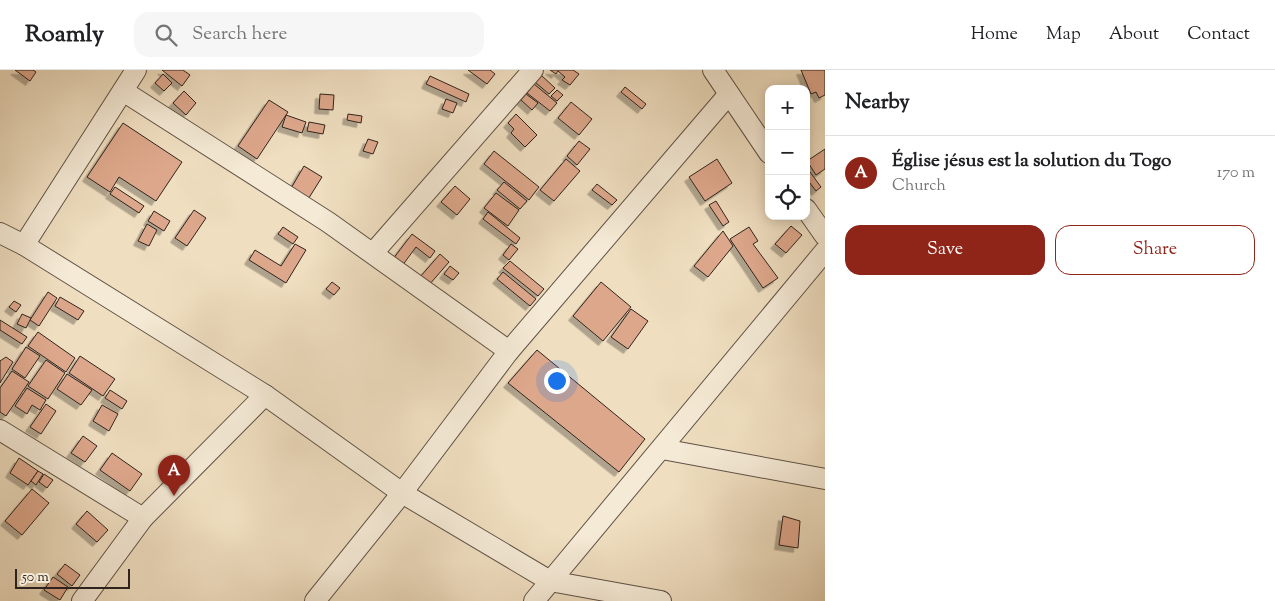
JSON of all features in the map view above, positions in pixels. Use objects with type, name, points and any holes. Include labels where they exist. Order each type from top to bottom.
[{"type":"street","points":[[24,245],[136,70]]},
{"type":"street","points":[[373,253],[533,70]]},
{"type":"street","points":[[713,70],[765,147]]},
{"type":"street","points":[[123,90],[328,222],[509,351]]},
{"type":"street","points":[[315,601],[402,493],[509,351],[728,94]]},
{"type":"street","points":[[810,215],[825,236]]},
{"type":"street","points":[[0,233],[24,245],[265,395],[402,493],[550,581],[661,601]]},
{"type":"street","points":[[534,601],[825,251]]},
{"type":"street","points":[[82,601],[143,518],[265,395]]},
{"type":"street","points":[[0,430],[143,518]]},
{"type":"street","points":[[662,449],[825,479]]},
{"type":"building","points":[[15,70],[33,70],[36,72],[30,81]]},
{"type":"building","points":[[162,70],[183,70],[190,75],[182,86]]},
{"type":"building","points":[[468,70],[490,70],[495,74],[487,84]]},
{"type":"building","points":[[550,70],[573,70],[579,74],[570,85],[562,80],[565,77],[558,71],[556,74]]},
{"type":"building","points":[[801,70],[825,70],[825,95],[819,98],[816,92],[811,94],[810,85],[807,85]]},
{"type":"building","points":[[163,74],[172,83],[164,91],[155,83]]},
{"type":"building","points":[[541,75],[555,88],[549,94],[535,82]]},
{"type":"building","points":[[430,76],[469,94],[466,102],[426,84]]},
{"type":"building","points":[[534,84],[557,103],[550,111],[527,93]]},
{"type":"building","points":[[625,87],[646,104],[642,109],[621,92]]},
{"type":"building","points":[[557,90],[563,95],[557,101],[551,96]]},
{"type":"building","points":[[184,91],[196,103],[186,115],[173,103]]},
{"type":"building","points":[[320,94],[334,95],[333,110],[319,109]]},
{"type":"building","points":[[526,94],[538,103],[532,110],[521,100]]},
{"type":"building","points":[[446,99],[457,103],[453,113],[442,109]]},
{"type":"building","points":[[269,100],[288,112],[257,159],[238,146]]},
{"type":"building","points":[[571,102],[592,119],[579,135],[558,118]]},
{"type":"building","points":[[348,114],[362,116],[361,123],[347,120]]},
{"type":"building","points":[[516,114],[537,135],[525,147],[511,133],[514,129],[508,123]]},
{"type":"building","points":[[286,115],[306,122],[302,133],[282,127]]},
{"type":"building","points":[[309,122],[325,125],[323,134],[307,131]]},
{"type":"building","points":[[123,123],[182,162],[156,201],[119,177],[110,192],[87,177]]},
{"type":"building","points":[[368,139],[378,142],[373,154],[363,151]]},
{"type":"building","points":[[579,141],[590,149],[577,165],[567,156]]},
{"type":"building","points":[[825,149],[825,169],[816,175],[810,166],[810,159]]},
{"type":"building","points":[[494,151],[539,187],[529,200],[484,164]]},
{"type":"building","points":[[566,159],[580,171],[554,201],[540,190]]},
{"type":"building","points":[[717,159],[732,183],[705,201],[689,177]]},
{"type":"building","points":[[304,166],[322,177],[307,201],[290,190]]},
{"type":"building","points":[[810,172],[821,187],[816,191],[810,183]]},
{"type":"building","points":[[504,182],[527,201],[520,209],[497,190]]},
{"type":"building","points":[[597,184],[617,200],[612,205],[592,190]]},
{"type":"building","points":[[455,186],[470,199],[457,215],[441,202]]},
{"type":"building","points":[[115,187],[144,206],[139,213],[110,194]]},
{"type":"building","points":[[496,193],[519,210],[508,226],[484,208]]},
{"type":"building","points":[[716,201],[729,222],[723,226],[709,205]]},
{"type":"building","points":[[194,210],[206,218],[187,246],[175,238]]},
{"type":"building","points":[[154,211],[170,221],[164,231],[148,221]]},
{"type":"building","points":[[488,212],[520,238],[516,244],[483,219]]},
{"type":"building","points":[[147,224],[157,230],[149,246],[138,241]]},
{"type":"building","points":[[791,226],[802,235],[786,253],[775,244]]},
{"type":"building","points":[[283,227],[298,237],[293,244],[278,234]]},
{"type":"building","points":[[749,227],[758,241],[753,244],[778,278],[763,288],[730,239]]},
{"type":"building","points":[[723,231],[733,246],[708,277],[694,266]]},
{"type":"building","points":[[412,234],[435,251],[430,258],[416,247],[402,266],[393,259]]},
{"type":"building","points":[[295,244],[306,250],[286,283],[249,260],[255,250],[281,266]]},
{"type":"building","points":[[511,244],[518,249],[509,260],[503,255]]},
{"type":"building","points":[[440,254],[449,262],[429,285],[420,277]]},
{"type":"building","points":[[510,261],[544,289],[538,296],[503,268]]},
{"type":"building","points":[[450,266],[459,273],[453,280],[444,274]]},
{"type":"building","points":[[503,272],[536,299],[530,306],[497,279]]},
{"type":"building","points":[[332,282],[340,288],[334,295],[326,289]]},
{"type":"building","points":[[601,282],[631,307],[603,341],[573,316]]},
{"type":"building","points":[[48,292],[57,298],[39,326],[30,320]]},
{"type":"building","points":[[60,297],[84,311],[78,320],[55,306]]},
{"type":"building","points":[[14,301],[21,305],[16,312],[9,307]]},
{"type":"building","points":[[631,309],[648,321],[628,349],[611,337]]},
{"type":"building","points":[[22,314],[31,318],[26,328],[17,324]]},
{"type":"building","points":[[0,320],[27,337],[22,344],[0,330]]},
{"type":"building","points":[[38,332],[75,358],[66,372],[28,346]]},
{"type":"building","points":[[26,347],[40,356],[25,378],[12,369]]},
{"type":"building","points":[[537,350],[645,439],[619,472],[508,383]]},
{"type":"building","points":[[80,356],[115,379],[103,396],[69,373]]},
{"type":"building","points":[[6,357],[13,362],[0,383],[0,361]]},
{"type":"building","points":[[46,360],[65,373],[48,399],[28,386]]},
{"type":"building","points":[[12,371],[29,382],[6,416],[0,412],[0,388]]},
{"type":"building","points":[[67,374],[92,390],[81,405],[57,389]]},
{"type":"building","points":[[27,388],[46,400],[40,410],[32,405],[27,414],[15,406]]},
{"type":"building","points":[[110,390],[127,401],[122,409],[105,398]]},
{"type":"building","points":[[46,404],[56,411],[41,434],[30,427]]},
{"type":"building","points":[[102,405],[118,414],[109,431],[93,421]]},
{"type":"building","points":[[83,436],[97,446],[85,462],[71,453]]},
{"type":"building","points":[[112,453],[142,474],[130,491],[100,470]]},
{"type":"building","points":[[19,458],[38,471],[28,485],[10,473]]},
{"type":"building","points":[[38,471],[43,474],[36,485],[31,481]]},
{"type":"building","points":[[44,474],[53,480],[47,488],[39,482]]},
{"type":"building","points":[[32,489],[49,503],[22,535],[5,521]]},
{"type":"building","points":[[87,511],[108,530],[97,542],[76,524]]},
{"type":"building","points":[[783,516],[800,521],[798,548],[779,545]]},
{"type":"building","points":[[65,564],[80,575],[72,586],[57,574]]},
{"type":"building","points":[[53,577],[68,587],[60,600],[44,590]]},
{"type":"place","name":"Église jésus est la solution du Togo","points":[[174,496]]}]
